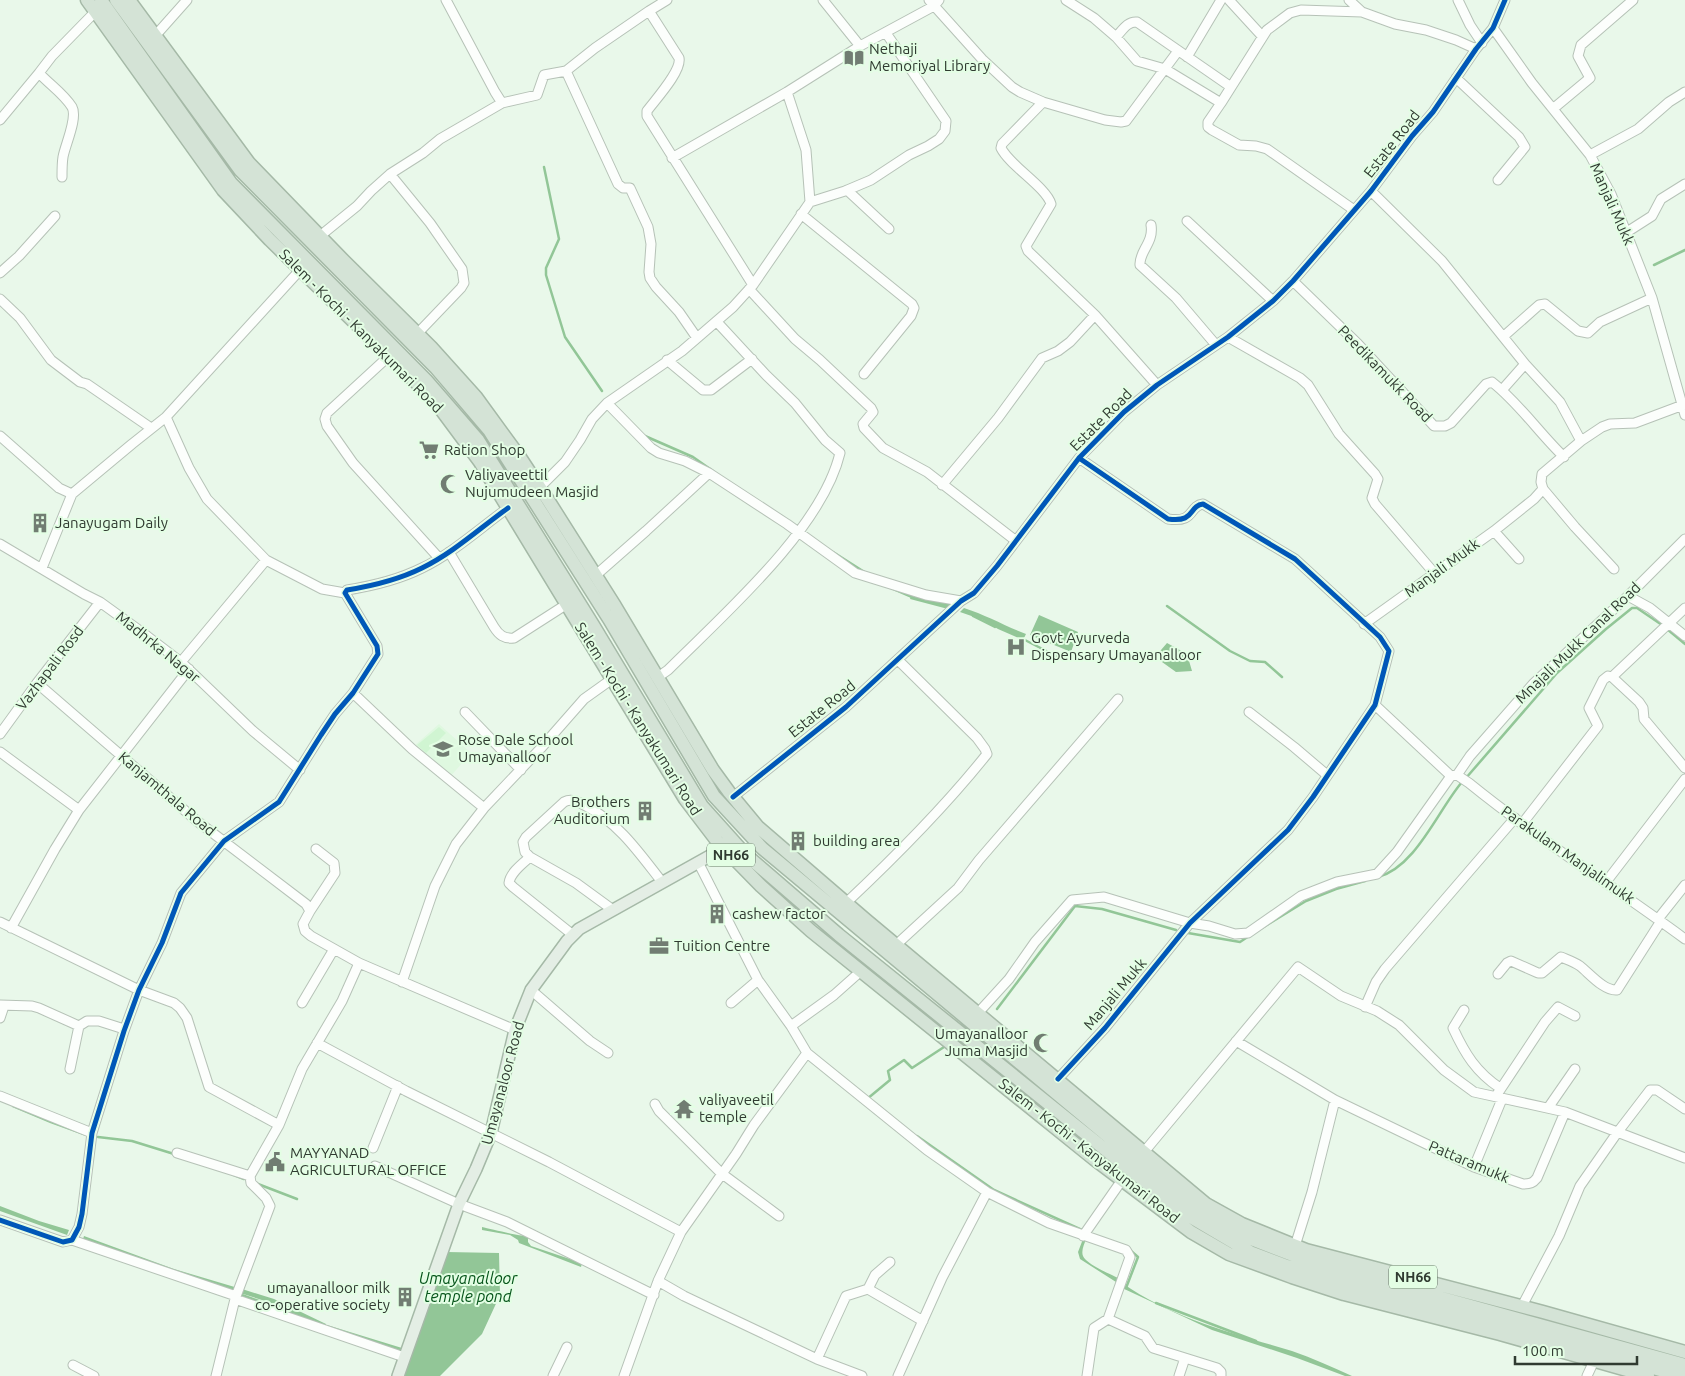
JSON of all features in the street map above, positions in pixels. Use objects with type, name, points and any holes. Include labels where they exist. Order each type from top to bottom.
[{"type":"highway","name":"Salem - Kochi - Kanyakumari Road","points":[[87,0],[223,190],[300,270],[434,400],[480,462],[685,799],[724,848],[761,886],[789,911],[1122,1180],[1192,1232],[1229,1254],[1344,1294],[1648,1376]]},
{"type":"highway","points":[[101,0],[231,183],[426,380],[478,440],[593,625],[702,806],[745,854],[846,941],[1184,1213],[1250,1252],[1288,1266],[1368,1289],[1682,1376]]},
{"type":"highway","points":[[116,0],[240,170],[436,368],[489,430],[609,619],[714,796],[762,848],[1146,1168],[1192,1204],[1251,1240],[1344,1271],[1685,1365]]},
{"type":"highway","name":"Salem - Kochi - Kanyakumari Road","points":[[129,0],[249,163],[418,334],[476,397],[540,487],[596,575],[713,770],[758,827],[1206,1204],[1242,1224],[1295,1246],[1522,1306],[1685,1352]]},
{"type":"main road","name":"Umayanaloor Road","points":[[398,1376],[458,1204],[492,1133],[515,1030],[531,990],[572,935],[724,848]]},
{"type":"street","points":[[156,36],[187,0]]},
{"type":"street","points":[[446,0],[502,103]]},
{"type":"street","points":[[320,236],[357,206],[390,174],[423,153],[440,139],[502,103],[537,95],[544,75],[566,71],[595,48],[667,0]]},
{"type":"street","points":[[823,0],[860,46]]},
{"type":"street","points":[[1066,0],[1094,18],[1137,61],[1165,69],[1221,103]]},
{"type":"street","points":[[1187,57],[1221,0]]},
{"type":"street","points":[[1229,0],[1262,36]]},
{"type":"street","points":[[1349,0],[1362,12]]},
{"type":"street","points":[[1458,0],[1479,46]]},
{"type":"street","name":"Estate Road","points":[[733,797],[846,707],[961,601],[974,593],[1079,458],[1124,412],[1157,385],[1228,337],[1273,301],[1294,281],[1371,190],[1406,143],[1433,112],[1493,28],[1505,0]]},
{"type":"street","points":[[1554,108],[1590,78],[1578,56],[1581,45],[1633,0]]},
{"type":"street","points":[[672,158],[787,92],[934,2],[977,53],[1012,87],[1043,102],[1105,120],[1126,121],[1178,51]]},
{"type":"street","points":[[1354,210],[1267,148],[1238,145],[1208,127],[1208,122],[1232,87],[1262,36],[1279,20],[1290,13],[1301,10],[1362,12],[1395,24],[1426,30],[1479,46]]},
{"type":"street","points":[[649,11],[680,62],[676,71],[647,111],[649,121],[751,287],[795,339],[871,408],[872,412],[863,424],[867,432],[883,448],[927,472],[1016,541]]},
{"type":"street","points":[[0,120],[52,56],[95,12]]},
{"type":"street","points":[[1116,38],[1126,26],[1133,21],[1137,22],[1232,87]]},
{"type":"street","name":"Manjali Mukk","points":[[1493,28],[1532,83],[1590,155],[1611,194],[1652,298],[1685,415]]},
{"type":"street","points":[[540,487],[565,462],[592,419],[607,403],[682,351],[717,322],[751,287],[810,202],[871,180],[909,155],[939,139],[945,131],[946,121],[886,33]]},
{"type":"street","points":[[566,71],[618,184],[623,188],[630,188],[648,228],[651,244],[650,278],[679,312],[697,338]]},
{"type":"street","points":[[39,73],[62,94],[74,110],[74,118],[62,158],[62,177]]},
{"type":"street","points":[[1456,78],[1519,137],[1525,146],[1498,180]]},
{"type":"street","points":[[787,92],[806,150],[810,202]]},
{"type":"street","points":[[1590,155],[1638,128],[1669,102],[1685,92]]},
{"type":"street","points":[[1043,102],[1002,144],[1001,148],[1006,156],[1046,195],[1050,204],[1027,243],[1028,251],[1095,315],[1157,385]]},
{"type":"street","points":[[390,174],[430,223],[462,269],[464,283],[462,288],[418,334]]},
{"type":"street","points":[[1626,232],[1652,216],[1661,199],[1685,184]]},
{"type":"street","points":[[847,190],[889,229]]},
{"type":"street","points":[[1371,190],[1425,242],[1504,336],[1525,364],[1560,402],[1581,441]]},
{"type":"street","points":[[801,214],[912,304],[914,308],[911,316],[864,374]]},
{"type":"street","points":[[0,273],[19,256],[55,216]]},
{"type":"street","points":[[1187,222],[1273,301]]},
{"type":"street","points":[[1151,225],[1153,232],[1140,260],[1140,265],[1176,298],[1216,345]]},
{"type":"street","points":[[42,568],[72,494],[166,417],[300,270]]},
{"type":"street","name":"Peedikamukk Road","points":[[1294,281],[1358,344],[1434,426],[1445,426],[1452,422],[1486,384],[1492,382],[1502,390]]},
{"type":"street","points":[[1504,336],[1539,305],[1545,304],[1578,330],[1588,333],[1600,322],[1652,298]]},
{"type":"street","points":[[0,299],[20,318],[51,360],[80,382],[87,384],[151,428]]},
{"type":"street","points":[[942,485],[998,418],[1042,358],[1058,351],[1070,342],[1095,315]]},
{"type":"street","points":[[658,677],[668,670],[754,584],[798,533],[827,489],[840,453],[717,322]]},
{"type":"street","points":[[1228,337],[1300,378],[1308,385],[1339,434],[1378,479],[1372,498],[1375,504],[1435,574]]},
{"type":"street","points":[[389,356],[327,413],[325,419],[327,426],[354,463],[439,558]]},
{"type":"street","points":[[667,360],[703,390],[711,390],[752,359]]},
{"type":"street","points":[[1525,364],[1502,390],[1548,442],[1564,456]]},
{"type":"street","points":[[607,403],[651,448],[709,473],[855,572],[926,595],[961,601]]},
{"type":"street","points":[[1614,569],[1543,490],[1542,474],[1581,441],[1610,424],[1636,423],[1683,405]]},
{"type":"street","points":[[166,417],[189,468],[208,499],[266,560],[322,589],[345,593],[347,590],[393,580],[422,568],[449,552],[508,508]]},
{"type":"street","points":[[0,436],[59,488],[72,494]]},
{"type":"street","points":[[1079,458],[1168,519],[1181,520],[1188,517],[1197,506],[1203,504],[1295,559],[1364,624]]},
{"type":"street","points":[[596,575],[709,473]]},
{"type":"street","name":"Manjali Mukk","points":[[1058,1079],[1104,1028],[1190,922],[1288,830],[1313,797],[1375,705],[1390,651],[1380,637],[1364,624],[1494,531],[1543,490]]},
{"type":"street","points":[[1494,531],[1519,559]]},
{"type":"street","name":"Mnajali Mukk Canal Road","points":[[978,1013],[1009,979],[1035,942],[1072,900],[1104,896],[1236,934],[1248,933],[1301,896],[1337,882],[1377,874],[1397,852],[1470,756],[1534,683],[1628,596],[1685,539]]},
{"type":"street","name":"Madhrka Nagar","points":[[0,544],[100,602],[181,662],[253,731],[300,770]]},
{"type":"street","points":[[449,552],[497,632],[502,636],[514,638],[567,604]]},
{"type":"street","points":[[181,662],[266,560]]},
{"type":"street","points":[[72,1240],[79,1227],[82,1214],[92,1133],[124,1029],[138,990],[162,943],[181,893],[224,841],[279,802],[330,721],[353,693],[378,654],[377,646],[345,593]]},
{"type":"street","points":[[1628,596],[1650,608],[1685,636]]},
{"type":"street","name":"Vazhapali Rosd","points":[[0,734],[100,602]]},
{"type":"street","points":[[1365,1007],[1376,982],[1385,969],[1519,821],[1598,726],[1590,708],[1603,680],[1608,676],[1612,677],[1668,622],[1685,608]]},
{"type":"street","points":[[846,903],[922,828],[961,786],[987,754],[977,738],[898,660]]},
{"type":"street","points":[[11,928],[79,810],[189,669]]},
{"type":"street","points":[[1612,677],[1639,702],[1643,708],[1644,719],[1685,768]]},
{"type":"street","points":[[402,982],[435,886],[456,844],[484,808],[521,770],[584,699],[612,678]]},
{"type":"street","name":"Kanjamthala Road","points":[[37,683],[197,821],[302,900],[310,910]]},
{"type":"street","points":[[353,693],[412,748],[484,808]]},
{"type":"street","points":[[896,944],[958,888],[979,860],[1118,699]]},
{"type":"street","name":"Parakulam Manjalimukk","points":[[1375,705],[1456,776],[1469,783],[1540,838],[1685,938]]},
{"type":"street","points":[[465,712],[521,770]]},
{"type":"street","points":[[1249,712],[1327,775]]},
{"type":"street","points":[[0,752],[79,810]]},
{"type":"street","points":[[1606,882],[1685,779]]},
{"type":"street","points":[[613,910],[570,880],[530,857],[523,846],[526,836],[564,802],[574,801],[600,813],[629,840],[662,882]]},
{"type":"street","points":[[316,849],[334,863],[336,873],[310,910],[303,924],[305,930],[311,936],[359,963],[515,1030]]},
{"type":"street","points":[[530,857],[513,874],[509,883],[572,935]]},
{"type":"street","points":[[698,862],[758,980],[791,1026],[807,1053],[927,1150],[987,1192],[1049,1224],[1126,1250],[1130,1257],[1108,1319],[1094,1328],[1087,1376]]},
{"type":"street","points":[[1498,974],[1511,961],[1542,973],[1561,957],[1573,962],[1599,982],[1616,991],[1660,920],[1685,885]]},
{"type":"street","points":[[0,922],[138,990],[174,1003],[184,1013],[209,1087],[278,1125]]},
{"type":"street","points":[[302,1003],[334,949]]},
{"type":"street","points":[[216,1376],[240,1285],[270,1206],[266,1198],[251,1183],[250,1176],[278,1125],[302,1069],[342,1001],[359,963]]},
{"type":"street","points":[[1144,1152],[1298,967],[1341,996],[1377,1011],[1399,1025],[1444,1070],[1474,1092],[1500,1095],[1565,1112],[1685,1158]]},
{"type":"street","points":[[791,1026],[834,995],[861,971]]},
{"type":"street","points":[[731,1003],[758,980]]},
{"type":"street","points":[[531,990],[590,1041],[608,1053]]},
{"type":"street","points":[[0,1018],[2,1006],[32,1006],[79,1026]]},
{"type":"street","points":[[1474,1167],[1500,1095],[1545,1022],[1558,1006],[1575,1016]]},
{"type":"street","points":[[1464,1010],[1453,1028],[1455,1034],[1476,1069],[1500,1095]]},
{"type":"street","points":[[70,1069],[79,1026],[87,1021],[99,1022],[124,1029]]},
{"type":"street","name":"Pattaramukk","points":[[1236,1041],[1335,1100],[1474,1167],[1523,1184],[1533,1182],[1537,1178],[1565,1112]]},
{"type":"street","points":[[317,1043],[681,1232]]},
{"type":"street","points":[[624,1376],[658,1281],[681,1232],[807,1053]]},
{"type":"street","points":[[1548,1108],[1575,1069]]},
{"type":"street","points":[[373,1148],[398,1086]]},
{"type":"street","points":[[1522,1306],[1559,1236],[1580,1186],[1650,1090],[1657,1090],[1685,1109]]},
{"type":"street","points":[[0,1096],[92,1133]]},
{"type":"street","points":[[1295,1246],[1312,1192],[1335,1100]]},
{"type":"street","points":[[655,1104],[659,1111],[721,1173],[779,1216]]},
{"type":"street","points":[[177,1153],[250,1176]]},
{"type":"street","points":[[375,1166],[458,1204],[507,1222],[654,1295]]},
{"type":"street","points":[[1083,1236],[1122,1180]]},
{"type":"street","points":[[898,1376],[927,1316],[942,1278],[987,1192]]},
{"type":"street","points":[[0,1220],[63,1242],[72,1240],[404,1357]]},
{"type":"street","points":[[817,1359],[846,1296],[868,1289],[875,1275],[890,1262]]},
{"type":"street","points":[[658,1281],[684,1296],[817,1359],[862,1376]]},
{"type":"street","points":[[868,1289],[923,1321]]},
{"type":"street","points":[[1108,1319],[1145,1336],[1153,1348],[1217,1368],[1221,1372],[1221,1376]]},
{"type":"street","points":[[553,1376],[567,1347]]},
{"type":"street","points":[[1179,1376],[1185,1358]]},
{"type":"street","points":[[1587,1376],[1594,1361]]},
{"type":"street","points":[[73,1365],[94,1376]]},
{"type":"shaded area","name":"Govt Ayurveda Dispensary Umayanalloor","points":[[1013,640],[1027,645],[1019,656],[1005,650]]},
{"type":"shaded area","name":"Rose Dale School Umayanalloor","points":[[439,724],[471,753],[449,778],[414,746]]},
{"type":"shaded area","points":[[439,727],[446,733],[426,753],[417,745]]},
{"type":"water","points":[[911,596],[955,603],[948,609],[910,599]]},
{"type":"water","points":[[964,608],[1026,634],[1023,640],[983,620],[960,612]]},
{"type":"water","points":[[1039,615],[1078,632],[1071,652],[1030,635]]},
{"type":"water","points":[[1167,643],[1187,654],[1192,671],[1176,672],[1155,657]]},
{"type":"water","points":[[0,1206],[69,1230],[67,1235],[0,1211]]},
{"type":"water","points":[[482,1227],[528,1236],[528,1242],[531,1246],[582,1263],[581,1267],[519,1243],[518,1240],[510,1235],[482,1230]]},
{"type":"water","points":[[84,1236],[174,1269],[238,1288],[235,1293],[82,1242]]},
{"type":"water","points":[[1083,1239],[1086,1240],[1082,1252],[1085,1259],[1118,1278],[1116,1282],[1080,1259],[1078,1252]]},
{"type":"water","name":"Umayanalloor temple pond","points":[[447,1252],[499,1253],[500,1295],[482,1334],[440,1376],[404,1376]]},
{"type":"water","points":[[1122,1283],[1142,1296],[1183,1316],[1292,1351],[1352,1376],[1345,1376],[1212,1330],[1120,1287]]},
{"type":"water","points":[[242,1289],[274,1299],[326,1324],[325,1329],[265,1301],[240,1293]]},
{"type":"water","points":[[327,1325],[402,1348],[401,1352],[327,1329]]},
{"type":"waterway","points":[[544,167],[559,239],[546,268],[546,275],[565,337],[602,391]]},
{"type":"waterway","points":[[1654,265],[1685,250]]},
{"type":"waterway","points":[[645,436],[693,457],[713,471]]},
{"type":"waterway","points":[[833,552],[866,573]]},
{"type":"waterway","points":[[889,587],[912,597]]},
{"type":"waterway","points":[[1167,606],[1230,651],[1250,661],[1265,662],[1282,677]]},
{"type":"waterway","points":[[1466,778],[1557,673],[1632,608],[1637,608],[1662,625]]},
{"type":"waterway","points":[[973,616],[995,627]]},
{"type":"waterway","points":[[1667,629],[1685,644]]},
{"type":"waterway","points":[[1021,638],[1062,659]]},
{"type":"waterway","points":[[1378,877],[1392,871],[1415,850],[1462,782]]},
{"type":"waterway","points":[[1262,928],[1306,901],[1336,889],[1365,881]]},
{"type":"waterway","points":[[997,1009],[1075,906],[1102,909],[1176,930]]},
{"type":"waterway","points":[[1188,933],[1240,942],[1249,936]]},
{"type":"waterway","points":[[867,1099],[890,1080],[888,1071],[904,1060],[912,1068],[944,1047]]},
{"type":"waterway","points":[[13,1106],[84,1134]]},
{"type":"waterway","points":[[917,1136],[994,1190],[1082,1230]]},
{"type":"waterway","points":[[98,1137],[132,1141],[174,1154]]},
{"type":"waterway","points":[[234,1175],[244,1179]]},
{"type":"waterway","points":[[258,1184],[297,1199]]},
{"type":"waterway","points":[[1126,1288],[1138,1257],[1130,1250]]},
{"type":"waterway","points":[[239,1294],[290,1312]]},
{"type":"waterway","points":[[1156,1303],[1256,1341]]},
{"type":"cycle path","points":[[733,797],[846,707],[961,601],[974,593],[997,566],[1079,458],[1124,412],[1157,385],[1228,337],[1273,301],[1293,281],[1371,191],[1412,136],[1433,112],[1476,49],[1493,28],[1505,0]]},
{"type":"cycle path","points":[[1058,1079],[1105,1028],[1190,923],[1288,830],[1313,797],[1375,705],[1389,651],[1380,637],[1295,559],[1203,504],[1198,505],[1183,519],[1168,519],[1079,458]]},
{"type":"cycle path","points":[[0,1220],[63,1242],[72,1240],[79,1227],[82,1214],[92,1133],[124,1031],[139,990],[162,943],[181,893],[224,841],[279,802],[335,714],[353,693],[378,654],[377,646],[345,593],[347,590],[385,582],[422,568],[455,548],[508,508]]},
{"type":"place","name":"Nethaji Memoriyal Library","points":[[854,58]]},
{"type":"place","name":"Ration Shop","points":[[429,450]]},
{"type":"place","name":"Valiyaveettil Nujumudeen Masjid","points":[[450,484]]},
{"type":"place","name":"Janayugam Daily","points":[[40,523]]},
{"type":"place","name":"Govt Ayurveda Dispensary Umayanalloor","points":[[1016,647]]},
{"type":"place","name":"Rose Dale School Umayanalloor","points":[[443,749]]},
{"type":"place","name":"Brothers Auditorium","points":[[645,811]]},
{"type":"place","name":"building area","points":[[798,841]]},
{"type":"place","name":"cashew factor","points":[[717,914]]},
{"type":"place","name":"Tuition Centre","points":[[659,946]]},
{"type":"place","name":"Umayanalloor Juma Masjid","points":[[1043,1043]]},
{"type":"place","name":"valiyaveetil temple","points":[[684,1109]]},
{"type":"place","name":"MAYYANAD AGRICULTURAL OFFICE","points":[[275,1162]]},
{"type":"place","name":"umayanalloor milk co-operative society","points":[[405,1297]]}]
